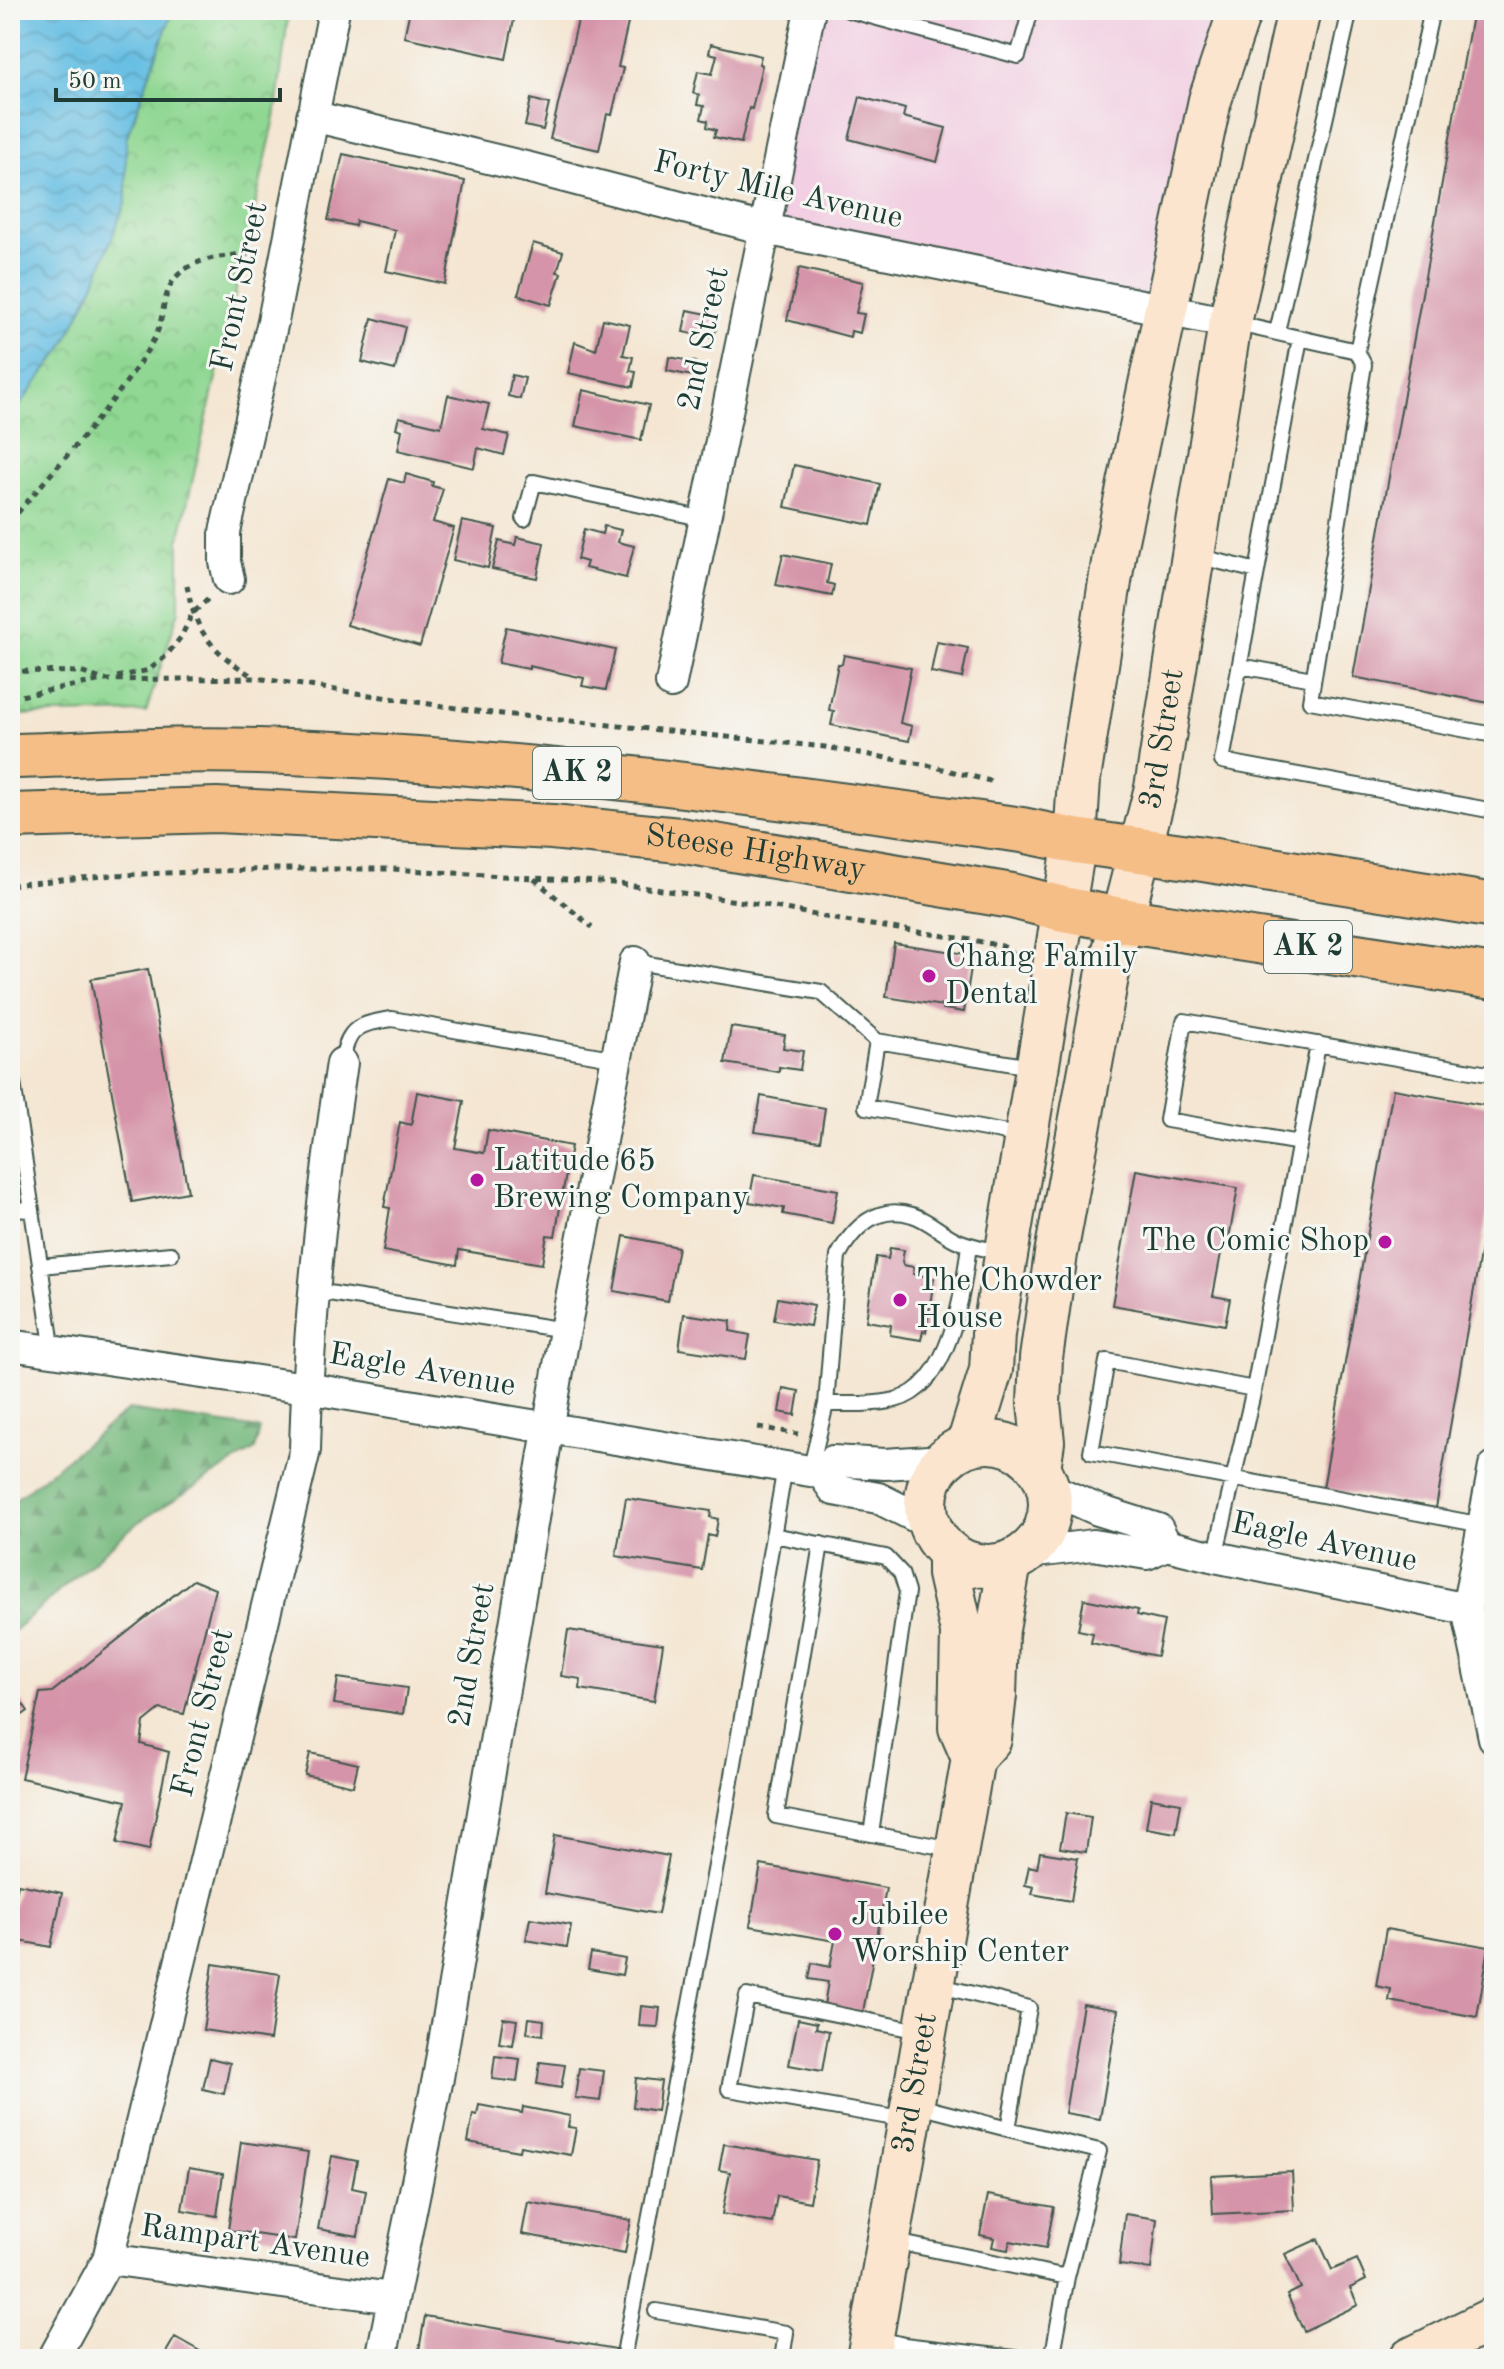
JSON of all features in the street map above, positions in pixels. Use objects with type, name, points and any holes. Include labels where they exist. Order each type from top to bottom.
[{"type":"highway","name":"Steese Highway","points":[[10,756],[256,751],[481,763],[700,785],[1022,830],[1075,841],[1494,906]]},
{"type":"highway","name":"Steese Highway","points":[[10,816],[217,810],[552,827],[694,843],[1012,896],[1121,920],[1494,977]]},
{"type":"street","name":"Front Street","points":[[229,579],[225,562],[225,532],[273,321],[334,10]]},
{"type":"street","name":"2nd Street","points":[[671,683],[810,10]]},
{"type":"street","points":[[956,1452],[991,1370],[993,1334],[987,1249],[1025,1137],[1075,841],[1079,779],[1115,550],[1210,100],[1240,10]]},
{"type":"street","name":"3rd Street","points":[[1044,1478],[1039,1403],[1041,1358],[1056,1254],[1107,977],[1156,788],[1230,323],[1299,10]]},
{"type":"street","name":"Forty Mile Avenue","points":[[312,116],[765,229],[1230,323]]},
{"type":"street","name":"2nd Street","points":[[381,2359],[438,2078],[565,1330],[635,962]]},
{"type":"street","name":"Front Street","points":[[53,2359],[108,2259],[305,1450],[306,1388],[332,1126],[342,1063]]},
{"type":"street","name":"Eagle Avenue","points":[[10,1345],[306,1388],[806,1470],[834,1490],[878,1498],[938,1538]]},
{"type":"street","points":[[984,1441],[1007,1445],[1029,1456],[1044,1478],[1051,1506],[1040,1539],[1019,1558],[989,1567],[968,1564],[938,1538],[925,1506],[926,1489],[933,1473],[956,1452],[984,1441]]},
{"type":"street","name":"Eagle Avenue","points":[[806,1470],[833,1461],[885,1464],[956,1452]]},
{"type":"street","points":[[1494,1467],[1467,1609],[1494,1738]]},
{"type":"street","name":"Eagle Avenue","points":[[1044,1478],[1098,1510],[1158,1529],[1166,1545]]},
{"type":"street","name":"3rd Street","points":[[938,1538],[962,1632],[960,1728],[973,1758]]},
{"type":"street","name":"Eagle Avenue","points":[[1019,1558],[1093,1545],[1147,1554],[1166,1545],[1467,1609]]},
{"type":"street","name":"3rd Street","points":[[870,2348],[973,1758],[990,1739],[997,1635],[1019,1558]]},
{"type":"street","name":"Rampart Avenue","points":[[108,2259],[392,2298]]},
{"type":"street","points":[[1411,2359],[1494,2318]]},
{"type":"lane","points":[[848,10],[1018,56],[1031,10]]},
{"type":"lane","points":[[1277,332],[1350,10]]},
{"type":"lane","points":[[1432,10],[1357,351],[1364,365],[1310,701],[1494,735]]},
{"type":"lane","points":[[1230,323],[1357,351]]},
{"type":"lane","points":[[1300,338],[1222,761],[1494,811]]},
{"type":"lane","points":[[524,519],[534,482],[705,519]]},
{"type":"lane","points":[[1193,555],[1257,571]]},
{"type":"lane","points":[[1240,666],[1313,679]]},
{"type":"lane","points":[[635,962],[821,992],[877,1041],[1037,1068]]},
{"type":"lane","points":[[342,1063],[344,1043],[354,1030],[367,1023],[392,1019],[617,1059]]},
{"type":"lane","points":[[1300,1143],[1167,1120],[1184,1021],[1494,1075]]},
{"type":"lane","points":[[877,1041],[866,1107],[1025,1137]]},
{"type":"lane","points":[[1215,1557],[1254,1389],[1318,1044]]},
{"type":"lane","points":[[10,1062],[53,1352]]},
{"type":"lane","points":[[10,1209],[31,1210]]},
{"type":"lane","points":[[623,2359],[718,1855],[773,1535],[806,1470],[826,1404],[838,1256],[848,1237],[880,1212],[912,1215],[987,1249],[936,1368],[919,1386],[898,1399],[826,1404]]},
{"type":"lane","points":[[40,1266],[171,1254]]},
{"type":"lane","points":[[316,1291],[565,1330]]},
{"type":"lane","points":[[1254,1389],[1107,1361],[1091,1452],[1483,1525]]},
{"type":"lane","points":[[773,1535],[886,1557],[901,1573],[907,1592],[871,1834]]},
{"type":"lane","points":[[821,1544],[776,1816],[957,1850]]},
{"type":"lane","points":[[933,1984],[1029,2008],[1008,2129]]},
{"type":"lane","points":[[924,2032],[747,1996],[729,2089],[910,2112],[1008,2129],[1099,2151],[1067,2277],[1052,2359]]},
{"type":"lane","points":[[890,2241],[1067,2277]]},
{"type":"lane","points":[[656,2311],[786,2333],[782,2359]]},
{"type":"lane","points":[[870,2348],[1023,2359]]},
{"type":"path","points":[[10,522],[115,395],[156,336],[174,279],[187,267],[207,258],[251,253]]},
{"type":"path","points":[[10,698],[149,670],[166,656],[181,637],[192,614],[229,579]]},
{"type":"path","points":[[187,585],[192,614],[205,636],[225,659],[256,678]]},
{"type":"path","points":[[10,671],[80,672],[105,680],[256,678],[483,712],[825,747],[927,765],[994,782]]},
{"type":"path","points":[[10,885],[114,875],[275,869],[392,869],[613,883],[972,940],[1009,949],[1024,976]]},
{"type":"path","points":[[533,878],[592,927]]},
{"type":"path","points":[[758,1427],[818,1438]]},
{"type":"shaded area","points":[[810,10],[1223,10],[1142,321],[765,229]]},
{"type":"green space","points":[[173,10],[289,10],[275,118],[179,540],[179,610],[146,712],[10,715],[10,418],[62,349],[126,201],[126,139]]},
{"type":"green space","points":[[128,1410],[260,1429],[255,1449],[137,1523],[10,1634],[10,1504]]},
{"type":"water","points":[[10,10],[173,10],[126,139],[126,201],[94,285],[62,349],[10,418]]},
{"type":"building","points":[[410,10],[516,10],[506,59],[404,37]]},
{"type":"building","points":[[1473,10],[1494,15],[1494,704],[1353,677]]},
{"type":"building","points":[[580,12],[628,23],[618,67],[623,68],[612,115],[607,114],[599,150],[550,139]]},
{"type":"building","points":[[711,44],[761,56],[759,64],[762,65],[752,109],[749,108],[741,143],[714,137],[716,130],[707,127],[708,121],[701,119],[704,106],[697,105],[699,95],[693,93],[698,71],[712,74],[717,55],[709,53]]},
{"type":"building","points":[[860,97],[905,109],[903,117],[946,128],[937,162],[849,139]]},
{"type":"building","points":[[531,99],[549,104],[543,130],[525,126]]},
{"type":"building","points":[[343,154],[465,181],[445,284],[386,271],[395,230],[356,221],[355,226],[328,220]]},
{"type":"building","points":[[533,243],[563,252],[557,272],[561,273],[551,305],[518,295]]},
{"type":"building","points":[[799,268],[863,282],[856,313],[864,314],[860,333],[851,331],[850,337],[787,320]]},
{"type":"building","points":[[687,310],[718,316],[714,338],[683,332]]},
{"type":"building","points":[[372,318],[405,327],[395,370],[362,362]]},
{"type":"building","points":[[603,319],[630,325],[623,355],[633,357],[630,371],[636,372],[633,387],[568,373],[575,342],[596,350]]},
{"type":"building","points":[[669,357],[696,362],[693,376],[667,371]]},
{"type":"building","points":[[512,375],[525,378],[520,399],[508,396]]},
{"type":"building","points":[[583,390],[649,405],[641,440],[575,426]]},
{"type":"building","points":[[448,395],[489,404],[483,429],[509,435],[504,455],[478,448],[474,468],[398,450],[402,430],[396,428],[399,417],[441,427]]},
{"type":"building","points":[[794,465],[880,484],[871,525],[785,507]]},
{"type":"building","points":[[406,474],[433,482],[432,486],[443,489],[433,522],[454,528],[420,646],[347,625],[389,479],[404,483]]},
{"type":"building","points":[[462,521],[496,528],[488,568],[453,560]]},
{"type":"building","points":[[604,526],[621,530],[618,542],[634,546],[626,578],[585,568],[587,562],[577,559],[584,529],[602,534]]},
{"type":"building","points":[[517,537],[544,543],[537,578],[492,569],[499,541],[515,545]]},
{"type":"building","points":[[783,554],[831,564],[827,583],[834,585],[832,596],[776,585]]},
{"type":"building","points":[[506,627],[615,650],[606,690],[582,686],[584,678],[498,663]]},
{"type":"building","points":[[937,642],[968,648],[962,678],[931,672]]},
{"type":"building","points":[[844,655],[911,668],[900,723],[912,726],[909,741],[831,725],[834,711],[829,710],[838,664],[842,664]]},
{"type":"building","name":"Chang Family Dental","points":[[894,943],[973,955],[964,1012],[886,997]]},
{"type":"building","points":[[148,969],[188,1192],[132,1202],[91,979]]},
{"type":"building","points":[[731,1027],[785,1035],[783,1048],[803,1051],[800,1070],[779,1067],[779,1072],[725,1063]]},
{"type":"building","points":[[1393,1089],[1494,1107],[1494,1174],[1436,1508],[1323,1488]]},
{"type":"building","name":"Latitude 65 Brewing Company","points":[[417,1092],[464,1101],[455,1148],[484,1153],[488,1130],[571,1146],[555,1236],[547,1235],[542,1264],[459,1250],[457,1265],[383,1251],[390,1208],[384,1207],[400,1122],[411,1125]]},
{"type":"building","points":[[761,1096],[825,1108],[820,1141],[755,1132]]},
{"type":"building","points":[[1136,1170],[1238,1188],[1229,1238],[1224,1237],[1213,1296],[1230,1299],[1225,1325],[1112,1305]]},
{"type":"building","points":[[754,1175],[838,1190],[832,1223],[783,1214],[784,1208],[749,1202]]},
{"type":"building","points":[[624,1236],[678,1247],[668,1301],[614,1291]]},
{"type":"building","name":"The Chowder House","points":[[890,1248],[904,1250],[903,1265],[914,1267],[913,1274],[934,1278],[926,1332],[923,1331],[921,1340],[890,1335],[891,1325],[866,1321],[876,1257],[888,1259]]},
{"type":"building","points":[[778,1298],[814,1305],[810,1326],[774,1320]]},
{"type":"building","points":[[684,1314],[731,1321],[730,1331],[750,1335],[746,1359],[679,1349]]},
{"type":"building","points":[[783,1388],[799,1391],[795,1415],[779,1412]]},
{"type":"building","points":[[626,1498],[711,1511],[710,1517],[718,1519],[715,1537],[708,1535],[702,1570],[616,1556]]},
{"type":"building","points":[[193,1580],[215,1589],[184,1714],[160,1709],[144,1722],[141,1744],[169,1752],[149,1850],[117,1843],[126,1801],[21,1778],[40,1693],[52,1692]]},
{"type":"building","points":[[1084,1599],[1138,1610],[1137,1615],[1164,1621],[1157,1656],[1091,1643],[1093,1633],[1078,1630]]},
{"type":"building","points":[[568,1630],[663,1644],[654,1701],[580,1689],[581,1679],[561,1676]]},
{"type":"building","points":[[338,1678],[407,1688],[403,1714],[334,1704]]},
{"type":"building","points":[[10,1687],[28,1711],[10,1724]]},
{"type":"building","points":[[310,1753],[358,1764],[353,1786],[305,1775]]},
{"type":"building","points":[[1151,1798],[1181,1803],[1176,1833],[1146,1828]]},
{"type":"building","points":[[1066,1813],[1091,1817],[1086,1852],[1060,1848]]},
{"type":"building","points":[[555,1835],[669,1856],[658,1914],[545,1893]]},
{"type":"building","points":[[1040,1852],[1078,1858],[1071,1901],[1032,1894],[1034,1887],[1025,1885],[1029,1866],[1037,1868]]},
{"type":"building","name":"Jubilee Worship Center","points":[[761,1865],[886,1888],[863,2012],[824,2005],[828,1982],[809,1979],[812,1963],[830,1967],[835,1941],[750,1926]]},
{"type":"building","points":[[18,1884],[62,1893],[51,1947],[10,1939]]},
{"type":"building","points":[[530,1918],[571,1925],[567,1947],[526,1940]]},
{"type":"building","points":[[1386,1929],[1489,1947],[1477,2017],[1389,2001],[1391,1989],[1376,1986]]},
{"type":"building","points":[[591,1953],[625,1959],[622,1975],[588,1969]]},
{"type":"building","points":[[213,1964],[280,1974],[270,2040],[203,2030]]},
{"type":"building","points":[[1083,2004],[1118,2010],[1100,2119],[1065,2113]]},
{"type":"building","points":[[641,2006],[660,2008],[658,2027],[639,2026]]},
{"type":"building","points":[[503,2018],[517,2020],[513,2045],[499,2043]]},
{"type":"building","points":[[529,2018],[544,2020],[543,2035],[527,2033]]},
{"type":"building","points":[[798,2019],[817,2023],[816,2028],[829,2031],[822,2071],[789,2065]]},
{"type":"building","points":[[495,2056],[520,2059],[517,2082],[492,2079]]},
{"type":"building","points":[[210,2058],[230,2063],[224,2094],[203,2089]]},
{"type":"building","points":[[540,2062],[565,2065],[561,2088],[537,2084]]},
{"type":"building","points":[[579,2068],[604,2071],[600,2101],[575,2098]]},
{"type":"building","points":[[636,2078],[661,2081],[657,2111],[633,2107]]},
{"type":"building","points":[[479,2105],[522,2113],[523,2107],[570,2116],[568,2127],[576,2128],[571,2155],[520,2146],[519,2151],[468,2142],[473,2114],[477,2115]]},
{"type":"building","points":[[241,2142],[308,2152],[295,2240],[228,2230]]},
{"type":"building","points":[[724,2144],[817,2160],[810,2202],[777,2196],[772,2223],[722,2214],[730,2172],[719,2170]]},
{"type":"building","points":[[332,2156],[357,2161],[352,2188],[366,2191],[358,2236],[318,2229]]},
{"type":"building","points":[[189,2168],[223,2174],[217,2216],[182,2210]]},
{"type":"building","points":[[1292,2172],[1294,2210],[1213,2214],[1211,2176]]},
{"type":"building","points":[[988,2195],[1054,2207],[1046,2248],[1010,2241],[1008,2250],[992,2247],[994,2238],[980,2235]]},
{"type":"building","points":[[528,2202],[631,2220],[625,2253],[522,2234]]},
{"type":"building","points":[[1125,2214],[1157,2219],[1151,2269],[1119,2265]]},
{"type":"building","points":[[1318,2239],[1332,2270],[1357,2259],[1366,2280],[1350,2288],[1358,2305],[1304,2331],[1287,2295],[1301,2288],[1285,2254]]},
{"type":"building","points":[[425,2316],[616,2349],[614,2359],[435,2359],[418,2356]]},
{"type":"building","points":[[175,2337],[214,2359],[162,2359]]},
{"type":"place","name":"Chang Family Dental","points":[[929,976]]},
{"type":"place","name":"Latitude 65 Brewing Company","points":[[477,1180]]},
{"type":"place","name":"The Comic Shop","points":[[1385,1242]]},
{"type":"place","name":"The Chowder House","points":[[900,1300]]},
{"type":"place","name":"Jubilee Worship Center","points":[[835,1934]]}]
